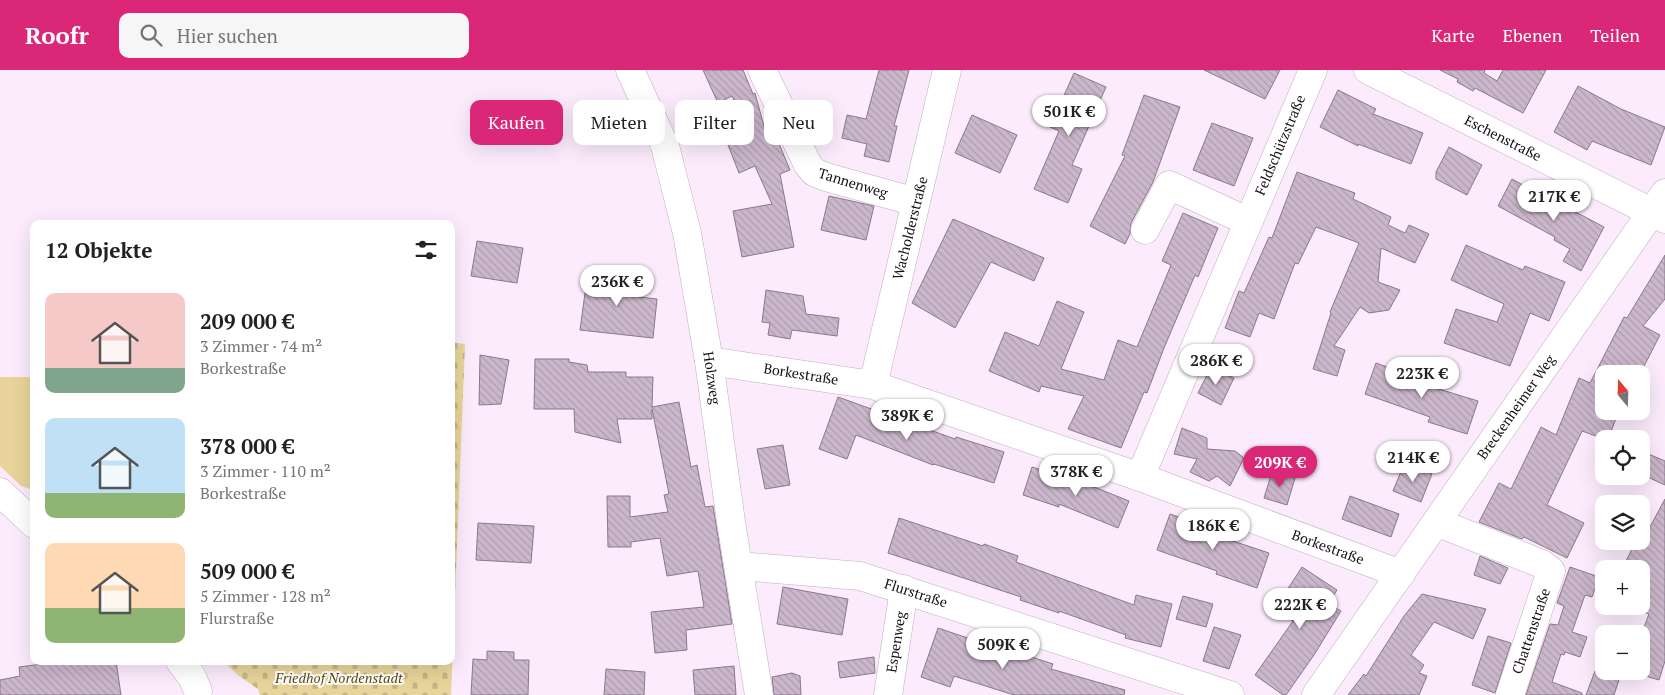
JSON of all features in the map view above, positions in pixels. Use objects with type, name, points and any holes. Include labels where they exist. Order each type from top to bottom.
[{"type":"street","name":"Holzweg","points":[[630,70],[665,146],[687,233],[710,360],[731,522],[759,695]]},
{"type":"street","name":"Tannenweg","points":[[762,70],[808,165],[814,172],[916,202]]},
{"type":"street","name":"Wacholderstraße","points":[[873,385],[947,70]]},
{"type":"street","name":"Feldschützstraße","points":[[1140,477],[1313,70]]},
{"type":"street","name":"Eschenstraße","points":[[1368,70],[1661,208]]},
{"type":"street","points":[[1146,230],[1169,184],[1248,221]]},
{"type":"street","name":"Breckenheimer Weg","points":[[1316,695],[1436,522],[1661,208]]},
{"type":"street","name":"Borkestraße","points":[[710,360],[873,385],[1140,477],[1400,574]]},
{"type":"street","points":[[0,492],[30,520]]},
{"type":"street","name":"Chattenstraße","points":[[1436,522],[1542,564],[1551,572],[1510,695]]},
{"type":"street","name":"Flurstraße","points":[[739,566],[860,576],[1230,695]]},
{"type":"street","name":"Espenweg","points":[[888,695],[904,589]]},
{"type":"street","points":[[183,665],[203,694]]},
{"type":"green space","name":"Friedhof Nordenstadt","points":[[455,343],[465,344],[455,595]]},
{"type":"green space","points":[[0,377],[30,377],[30,489],[21,486],[0,466]]},
{"type":"green space","name":"Friedhof Nordenstadt","points":[[227,665],[452,665],[451,695],[260,695],[258,689]]},
{"type":"building","points":[[703,70],[743,70],[753,94],[755,93],[764,126],[764,145],[780,145],[790,170],[780,174],[794,247],[742,257],[733,211],[772,204],[755,166],[739,173],[728,145],[754,145],[754,100],[734,100],[732,96],[724,100],[717,100]]},
{"type":"building","points":[[879,70],[909,70],[894,126],[897,126],[889,162],[864,156],[867,144],[842,138],[847,115],[866,119]]},
{"type":"building","points":[[1204,70],[1280,70],[1265,99]]},
{"type":"building","points":[[1440,70],[1485,70],[1484,73],[1497,81],[1503,70],[1546,70],[1523,113],[1475,88],[1473,91],[1457,82],[1458,79]]},
{"type":"building","points":[[1074,73],[1106,87],[1072,165],[1082,169],[1068,203],[1034,189],[1059,131],[1050,127]]},
{"type":"building","points":[[1578,86],[1621,109],[1665,127],[1651,165],[1592,141],[1587,150],[1554,132]]},
{"type":"building","points":[[1338,90],[1376,109],[1373,114],[1423,133],[1411,164],[1358,144],[1358,146],[1320,127]]},
{"type":"building","points":[[1144,95],[1180,107],[1153,182],[1131,223],[1130,234],[1125,244],[1090,226],[1125,156],[1122,155]]},
{"type":"building","points":[[972,115],[1017,135],[1000,173],[955,153]]},
{"type":"building","points":[[1212,123],[1253,138],[1234,186],[1193,170]]},
{"type":"building","points":[[1449,147],[1482,165],[1467,195],[1436,179],[1436,172]]},
{"type":"building","points":[[1297,172],[1355,193],[1353,199],[1391,217],[1388,225],[1405,233],[1409,225],[1429,234],[1415,263],[1381,248],[1378,282],[1400,290],[1389,310],[1369,313],[1360,307],[1334,346],[1345,350],[1337,376],[1313,369],[1330,312],[1359,243],[1316,227],[1298,264],[1295,263],[1274,319],[1259,313],[1250,337],[1225,328],[1239,291],[1244,293],[1269,237],[1272,238]]},
{"type":"building","points":[[1512,179],[1570,211],[1570,209],[1604,227],[1581,271],[1563,261],[1570,249],[1554,240],[1555,237],[1498,206]]},
{"type":"building","points":[[829,196],[874,206],[866,240],[821,230]]},
{"type":"building","points":[[1183,213],[1218,228],[1198,277],[1195,275],[1147,393],[1144,392],[1121,448],[1068,429],[1084,396],[1041,386],[1039,392],[989,371],[1005,332],[1039,346],[1057,301],[1084,312],[1061,369],[1104,380],[1118,340],[1137,347],[1171,265],[1162,261]]},
{"type":"building","points":[[953,219],[1044,258],[1034,281],[991,262],[955,328],[912,303]]},
{"type":"building","points":[[477,241],[523,248],[517,283],[471,276]]},
{"type":"building","points":[[1466,245],[1523,270],[1525,266],[1565,282],[1549,321],[1530,313],[1510,366],[1444,343],[1456,309],[1497,322],[1504,304],[1451,280]]},
{"type":"building","points":[[1665,255],[1665,299],[1643,326],[1660,335],[1645,365],[1599,365],[1624,317],[1627,318]]},
{"type":"building","points":[[588,271],[634,277],[631,296],[657,299],[653,338],[580,330]]},
{"type":"building","points":[[766,290],[803,296],[806,314],[839,318],[837,336],[792,330],[790,339],[768,335],[770,323],[762,322]]},
{"type":"building","points":[[480,355],[509,360],[501,404],[479,405]]},
{"type":"building","points":[[535,359],[569,359],[569,362],[587,365],[588,372],[626,372],[626,377],[653,377],[652,407],[679,402],[691,467],[697,465],[705,507],[713,506],[732,624],[686,630],[687,650],[655,653],[651,612],[704,607],[698,571],[667,576],[660,538],[631,542],[631,547],[608,547],[607,496],[630,496],[630,517],[668,512],[664,495],[669,494],[652,409],[652,419],[617,419],[621,443],[575,432],[574,409],[534,409]]},
{"type":"building","points":[[1376,363],[1421,379],[1419,383],[1478,401],[1467,434],[1428,422],[1430,417],[1365,394]]},
{"type":"building","points":[[1211,367],[1234,378],[1221,405],[1198,393]]},
{"type":"building","points":[[1595,373],[1595,420],[1615,420],[1612,430],[1595,430],[1595,436],[1582,431],[1547,505],[1584,523],[1567,558],[1524,537],[1522,539],[1479,522],[1499,483],[1511,489],[1541,427],[1556,435],[1579,378],[1590,383]]},
{"type":"building","points":[[838,397],[955,439],[956,437],[1004,452],[994,483],[933,465],[856,435],[847,459],[819,449]]},
{"type":"building","points":[[1182,428],[1207,438],[1207,449],[1235,451],[1244,458],[1230,486],[1217,476],[1209,481],[1190,472],[1197,459],[1174,454]]},
{"type":"building","points":[[783,445],[790,485],[765,489],[757,449]]},
{"type":"building","points":[[1650,455],[1665,461],[1665,485],[1650,478]]},
{"type":"building","points":[[1404,464],[1432,474],[1421,502],[1393,491]]},
{"type":"building","points":[[1032,467],[1089,485],[1129,501],[1118,528],[1059,504],[1059,507],[1023,495]]},
{"type":"building","points":[[1272,472],[1295,478],[1287,505],[1264,498]]},
{"type":"building","points":[[1350,496],[1399,514],[1391,537],[1342,519]]},
{"type":"building","points":[[1665,499],[1665,661],[1659,680],[1650,677],[1650,625],[1645,625],[1650,615],[1650,560],[1626,560],[1632,550],[1650,550],[1650,527]]},
{"type":"building","points":[[1170,514],[1210,528],[1209,533],[1269,553],[1257,588],[1216,574],[1217,571],[1157,550]]},
{"type":"building","points":[[899,518],[1018,556],[1016,562],[1134,605],[1136,595],[1172,604],[1161,647],[1125,638],[1126,635],[1059,611],[1059,613],[1020,600],[1021,597],[888,553]]},
{"type":"building","points":[[478,523],[534,526],[531,563],[476,560]]},
{"type":"building","points":[[1480,556],[1508,568],[1500,584],[1474,575]]},
{"type":"building","points":[[1302,567],[1337,590],[1328,604],[1341,611],[1314,655],[1286,695],[1283,695],[1255,675],[1293,621],[1274,610]]},
{"type":"building","points":[[1570,567],[1595,576],[1595,588],[1592,597],[1585,595],[1572,632],[1587,637],[1580,657],[1565,652],[1564,655],[1561,654],[1552,682],[1582,693],[1582,695],[1526,695],[1550,624],[1558,625],[1564,606],[1557,603]]},
{"type":"building","points":[[783,587],[848,599],[842,635],[777,624]]},
{"type":"building","points":[[1422,594],[1486,609],[1473,639],[1434,622],[1411,655],[1424,665],[1419,673],[1427,676],[1419,695],[1348,695],[1364,674],[1366,676],[1404,616]]},
{"type":"building","points":[[1183,596],[1213,604],[1206,627],[1176,619]]},
{"type":"building","points":[[1214,627],[1241,635],[1229,669],[1203,661]]},
{"type":"building","points":[[938,628],[1018,655],[1019,653],[1053,664],[1051,669],[1125,690],[1124,695],[1014,695],[954,676],[950,687],[921,677]]},
{"type":"building","points":[[1488,636],[1511,643],[1495,693],[1472,685]]},
{"type":"building","points":[[487,651],[514,652],[514,660],[529,660],[528,695],[471,695],[473,659],[487,660]]},
{"type":"building","points":[[874,657],[875,673],[840,678],[838,662]]},
{"type":"building","points":[[35,665],[117,665],[121,695],[0,695],[0,680],[20,676],[19,667]]},
{"type":"building","points":[[734,666],[736,695],[695,695],[693,670]]},
{"type":"building","points":[[606,669],[645,672],[644,695],[604,695]]},
{"type":"building","points":[[1595,671],[1595,680],[1619,680],[1614,695],[1586,695]]},
{"type":"building","points":[[792,673],[800,676],[801,695],[774,695],[772,677]]}]
